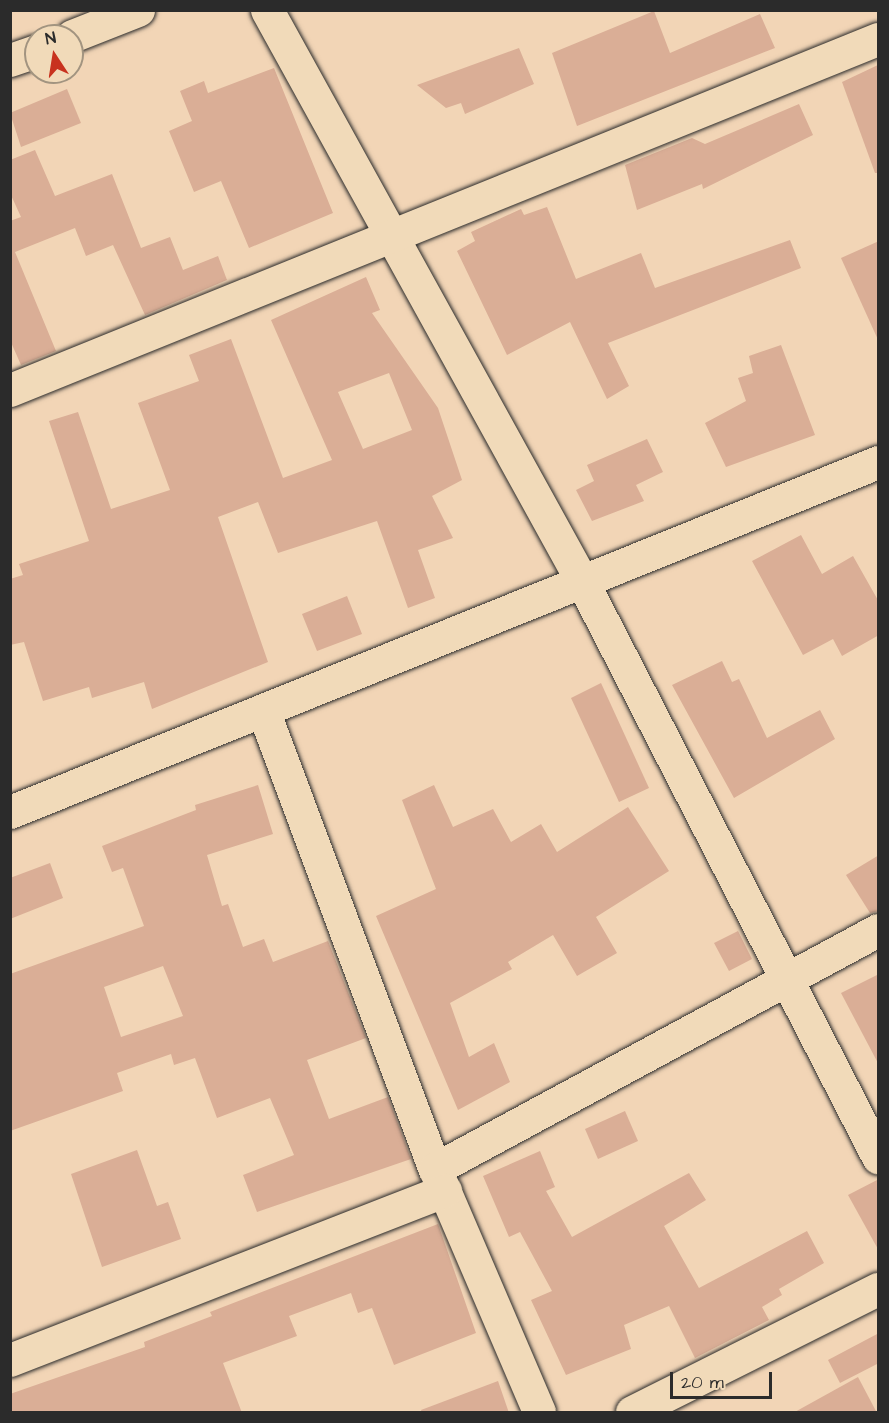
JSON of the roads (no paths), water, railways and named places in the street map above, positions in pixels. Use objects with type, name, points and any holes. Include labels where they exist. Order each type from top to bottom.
[{"type":"street","points":[[84,31],[138,10]]},
{"type":"street","points":[[267,10],[393,233],[582,581],[879,1157]]},
{"type":"street","points":[[10,390],[393,233],[879,39]]},
{"type":"street","points":[[10,812],[879,462]]},
{"type":"street","points":[[263,710],[440,1180],[539,1413]]},
{"type":"street","points":[[10,1360],[440,1180],[787,979],[879,930]]},
{"type":"street","points":[[632,1413],[879,1289]]}]
